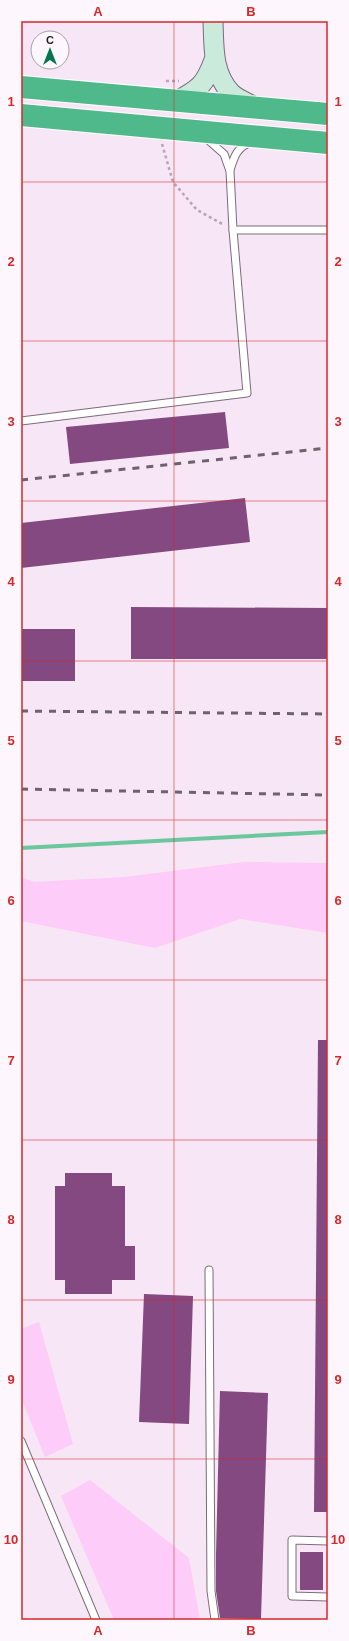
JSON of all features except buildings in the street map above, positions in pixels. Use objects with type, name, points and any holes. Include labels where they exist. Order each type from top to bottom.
[{"type":"highway","points":[[21,87],[328,114]]},
{"type":"highway","points":[[21,115],[328,143]]},
{"type":"street","points":[[213,21],[214,60],[221,78],[231,94],[256,108]]},
{"type":"street","points":[[177,101],[196,90],[208,77],[214,60]]},
{"type":"lane","points":[[21,421],[247,393],[233,230],[230,171],[224,154],[211,141],[192,131]]},
{"type":"lane","points":[[230,171],[235,154],[244,144],[261,137]]},
{"type":"lane","points":[[233,230],[328,230]]},
{"type":"lane","points":[[208,1270],[211,1591],[215,1620]]},
{"type":"lane","points":[[21,1441],[96,1620]]},
{"type":"lane","points":[[328,1540],[292,1540],[292,1596],[328,1597]]},
{"type":"path","points":[[161,142],[174,182],[197,210],[233,230]]},
{"type":"shaded area","points":[[244,862],[328,863],[328,933],[240,919],[155,948],[21,921],[21,877],[34,882],[124,877]]},
{"type":"shaded area","points":[[39,1322],[73,1444],[45,1457],[21,1398],[21,1329]]},
{"type":"shaded area","points":[[90,1480],[189,1558],[200,1620],[114,1620],[61,1496]]},
{"type":"waterway","points":[[21,848],[328,832]]},
{"type":"railway","points":[[21,480],[328,448]]},
{"type":"railway","points":[[21,711],[328,714]]},
{"type":"railway","points":[[21,789],[328,795]]}]
